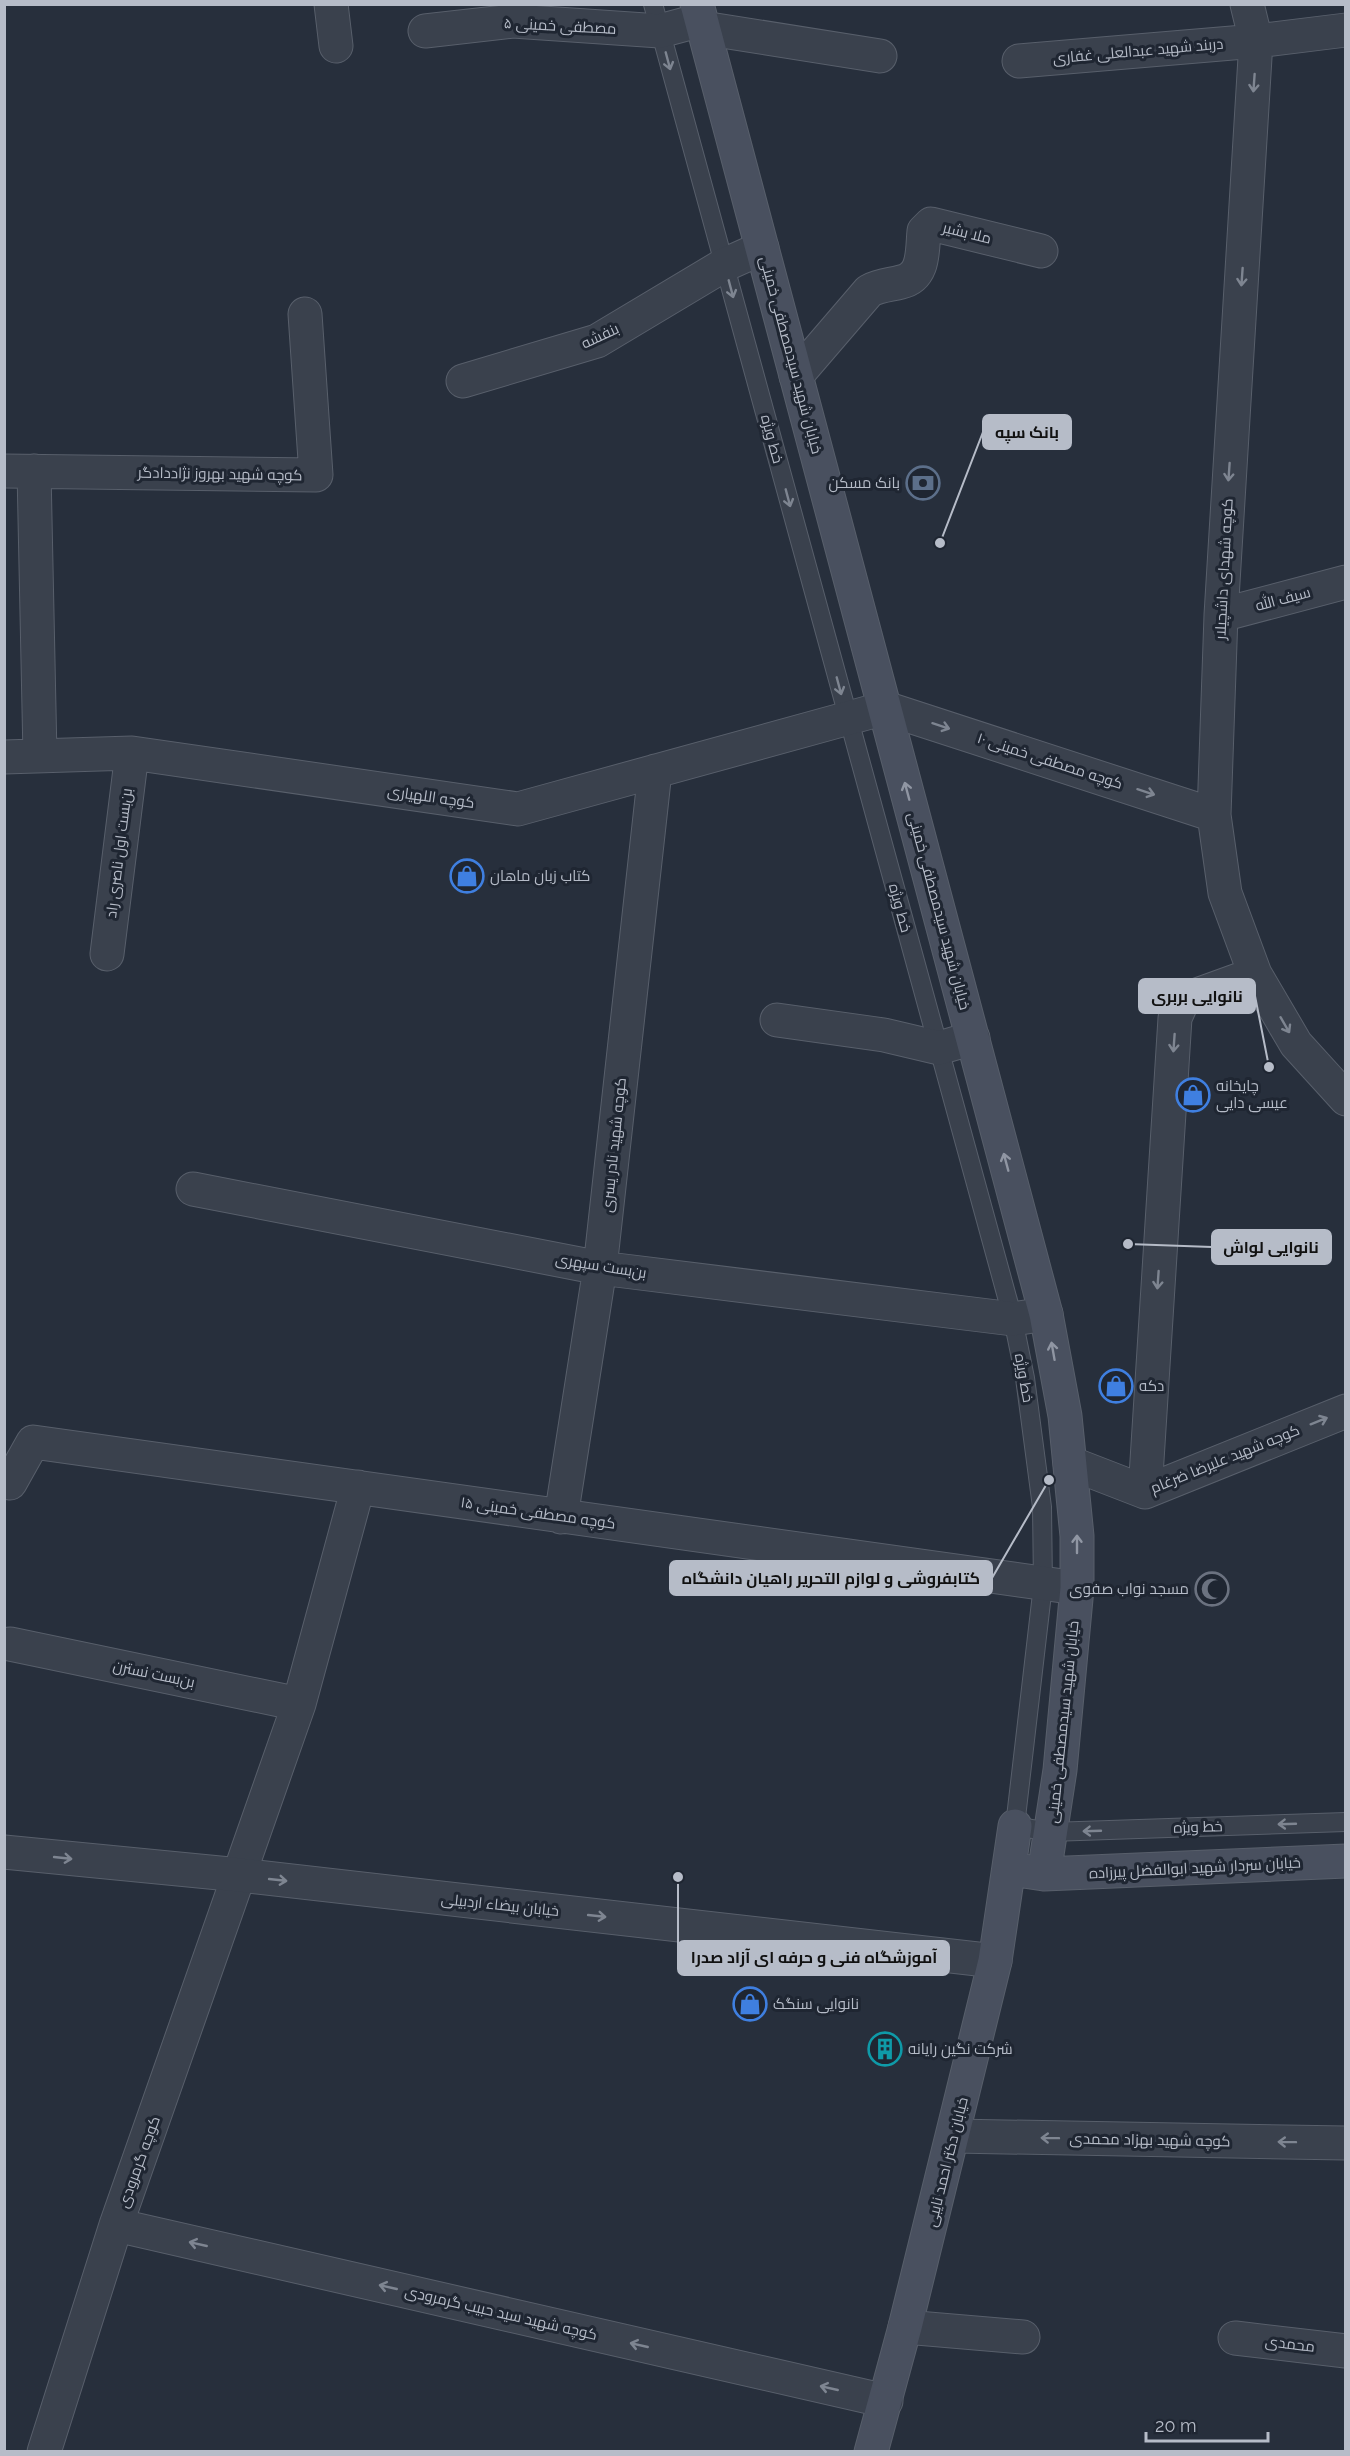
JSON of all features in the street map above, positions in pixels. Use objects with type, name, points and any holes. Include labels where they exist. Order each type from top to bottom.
[{"type":"main road","name":"خیابان شهید سیدمصطفی خمینی","points":[[701,18],[1046,1314],[1065,1416],[1077,1536],[1077,1588],[1060,1770],[1044,1874]]},
{"type":"main road","name":"خیابان دکتر احمد نایبی","points":[[871,2451],[954,2136],[995,1961],[1015,1826]]},
{"type":"main road","name":"خیابان سردار شهید ابوالفضل پیرزاده","points":[[1009,1869],[1044,1874],[1346,1861]]},
{"type":"street","points":[[331,4],[336,46]]},
{"type":"street","name":"کوچه شهدای داشچیلار","points":[[1247,4],[1256,41],[1221,615],[1214,815],[1225,893],[1255,974],[1296,1044],[1346,1099]]},
{"type":"street","name":"مصطفی خمینی ۵","points":[[425,32],[511,13],[701,18]]},
{"type":"street","points":[[701,18],[880,56]]},
{"type":"street","name":"دربند شهید عبدالعلی غفاری","points":[[1019,61],[1256,41],[1346,30]]},
{"type":"street","name":"ملا بشیر","points":[[796,375],[869,291],[879,286],[903,282],[914,277],[920,267],[924,231],[931,224],[1041,251]]},
{"type":"street","name":"بنفشه","points":[[463,381],[597,341],[724,266],[762,248]]},
{"type":"street","name":"کوچه شهید بهروز نژاددادگر","points":[[40,756],[19,471],[316,475],[305,314]]},
{"type":"street","name":"سیف الله","points":[[1221,615],[1346,582]]},
{"type":"street","name":"کوچه اللهیاری","points":[[4,757],[132,753],[518,809],[885,708]]},
{"type":"street","name":"کوچه مصطفی خمینی ۱۰","points":[[885,708],[1214,815]]},
{"type":"street","name":"بن‌بست اول ناصری راد","points":[[106,954],[132,753]]},
{"type":"street","name":"کوچه شهید نادر یسری","points":[[561,1517],[600,1268],[655,771]]},
{"type":"street","points":[[1145,1491],[1175,1018],[1183,1000],[1255,974]]},
{"type":"street","points":[[777,1020],[885,1035],[939,1048],[973,1038]]},
{"type":"street","name":"بن‌بست سپهری","points":[[193,1189],[600,1268],[1013,1318],[1046,1314]]},
{"type":"street","name":"کوچه شهید علیرضا ضرغام","points":[[1070,1463],[1145,1491],[1346,1411]]},
{"type":"street","name":"کوچه مصطفی خمینی ۱۵","points":[[4,1482],[10,1483],[33,1442],[1077,1588]]},
{"type":"street","name":"کوچه گرمرودی","points":[[44,2451],[116,2225],[298,1704],[358,1487]]},
{"type":"street","name":"بن‌بست نسترن","points":[[10,1644],[298,1704]]},
{"type":"street","name":"خیابان بیضاء اردبیلی","points":[[4,1852],[240,1875],[995,1961]]},
{"type":"street","name":"کوچه شهید بهزاد محمدی","points":[[954,2136],[1346,2143]]},
{"type":"street","name":"کوچه شهید سید حبیب گرمرودی","points":[[116,2225],[886,2401]]},
{"type":"street","points":[[905,2327],[1023,2337]]},
{"type":"street","name":"محمدی","points":[[1235,2338],[1346,2351]]},
{"type":"lane","name":"خط ویژه","points":[[657,18],[1013,1318],[1025,1378],[1042,1507],[1043,1585],[1015,1826],[1050,1832],[1346,1822]]},
{"type":"place","name":"بانک مسکن","points":[[923,483]]},
{"type":"place","name":"بانک سپه","points":[[940,543]]},
{"type":"place","name":"کتاب زبان ماهان","points":[[467,876]]},
{"type":"place","name":"نانوایی بربری","points":[[1269,1067]]},
{"type":"place","name":"چایخانه عیسی دایی","points":[[1193,1095]]},
{"type":"place","name":"نانوایی لواش","points":[[1128,1244]]},
{"type":"place","name":"دکه","points":[[1116,1386]]},
{"type":"place","name":"کتابفروشی و لوازم التحریر راهیان دانشگاه","points":[[1049,1480]]},
{"type":"place","name":"مسجد نواب صفوی","points":[[1212,1589]]},
{"type":"place","name":"آموزشگاه فنی و حرفه ای آزاد صدرا","points":[[678,1877]]},
{"type":"place","name":"نانوایی سنگک","points":[[750,2004]]},
{"type":"place","name":"شرکت نگین رایانه","points":[[885,2049]]}]
